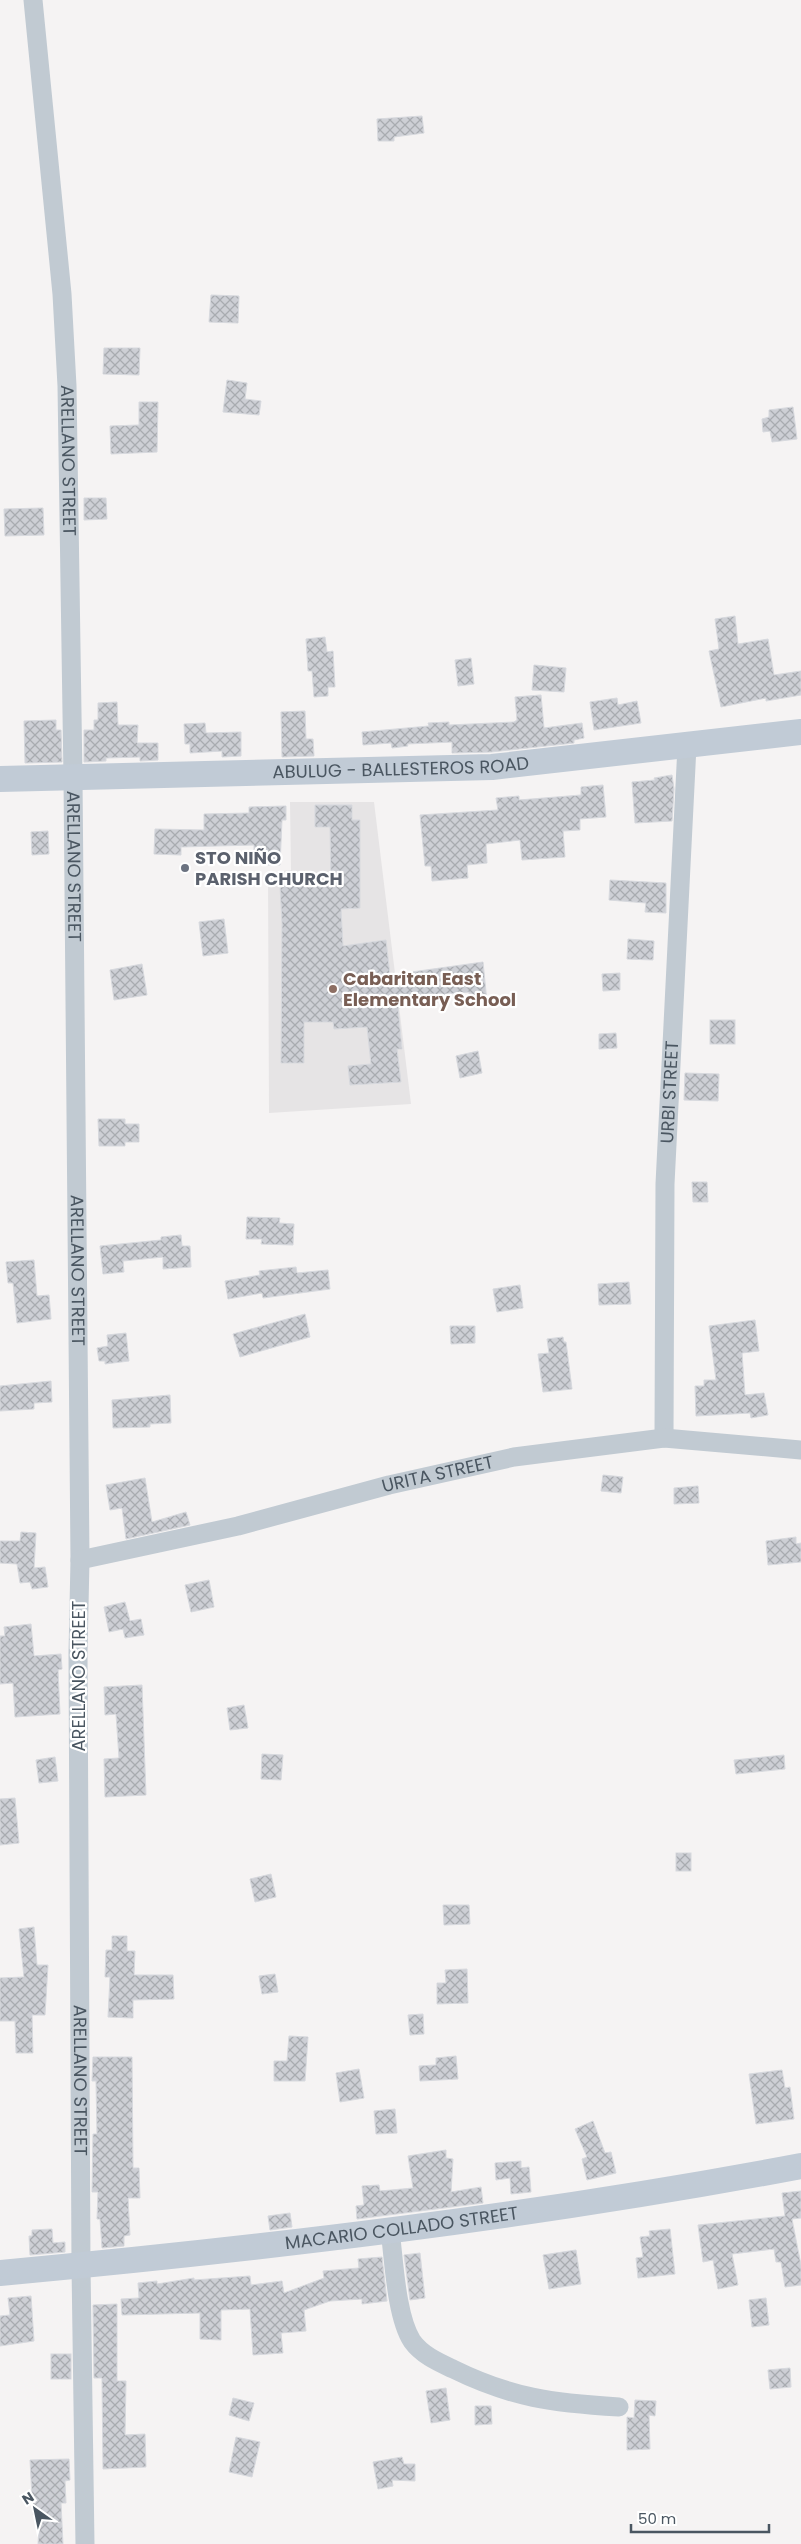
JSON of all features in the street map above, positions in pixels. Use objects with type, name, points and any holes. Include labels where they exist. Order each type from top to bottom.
[{"type":"street","name":"ARELLANO STREET","points":[[33,0],[62,294],[67,386],[73,778],[80,1560],[78,1653],[81,2266],[85,2544]]},
{"type":"street","name":"ABULUG - BALLESTEROS ROAD","points":[[0,779],[492,767],[801,732]]},
{"type":"street","name":"URBI STREET","points":[[664,1438],[665,1184],[687,746]]},
{"type":"street","name":"URITA STREET","points":[[80,1560],[238,1526],[389,1485],[514,1457],[664,1438],[801,1450]]},
{"type":"street","name":"MACARIO COLLADO STREET","points":[[0,2273],[81,2266],[472,2220],[725,2181],[801,2166]]},
{"type":"street","points":[[390,2230],[404,2325],[413,2342],[423,2353],[478,2381],[519,2396],[560,2404],[619,2407]]},
{"type":"shaded area","name":"Cabaritan East Elementary School","points":[[290,802],[374,802],[411,1104],[269,1113],[268,873],[291,870]]},
{"type":"building","points":[[422,116],[424,133],[394,137],[394,141],[378,141],[377,119]]},
{"type":"building","points":[[211,295],[239,296],[238,323],[209,322]]},
{"type":"building","points":[[104,348],[140,348],[139,375],[103,374]]},
{"type":"building","points":[[227,380],[247,383],[245,399],[261,401],[259,415],[223,412]]},
{"type":"building","points":[[139,402],[158,402],[157,452],[111,454],[110,426],[139,425]]},
{"type":"building","points":[[793,407],[797,439],[772,442],[770,431],[763,432],[762,419],[769,417],[769,410]]},
{"type":"building","points":[[84,498],[106,498],[107,519],[84,520]]},
{"type":"building","points":[[43,508],[44,535],[5,536],[4,509]]},
{"type":"building","points":[[735,616],[738,644],[768,639],[774,675],[801,671],[801,695],[766,701],[766,698],[721,707],[709,651],[719,649],[715,619]]},
{"type":"building","points":[[325,637],[327,652],[333,651],[335,687],[328,687],[328,696],[314,697],[312,671],[308,671],[306,639]]},
{"type":"building","points":[[471,658],[474,684],[458,686],[455,660]]},
{"type":"building","points":[[534,665],[566,668],[564,692],[532,690]]},
{"type":"building","points":[[541,695],[544,728],[582,723],[584,738],[574,740],[574,743],[491,752],[452,753],[452,742],[407,744],[408,746],[392,748],[391,743],[363,745],[362,732],[429,726],[428,723],[449,722],[449,725],[514,722],[517,720],[515,697]]},
{"type":"building","points":[[617,698],[618,705],[637,701],[641,723],[594,730],[590,702]]},
{"type":"building","points":[[117,702],[118,725],[138,725],[137,743],[158,743],[158,760],[140,761],[140,757],[106,758],[106,761],[84,762],[84,730],[94,730],[94,720],[98,720],[98,703]]},
{"type":"building","points":[[305,711],[306,739],[313,739],[314,756],[282,757],[281,712]]},
{"type":"building","points":[[56,720],[56,730],[61,730],[62,762],[25,763],[24,721]]},
{"type":"building","points":[[205,723],[206,733],[241,732],[241,756],[222,757],[222,751],[190,753],[190,744],[185,744],[184,724]]},
{"type":"building","points":[[672,775],[674,789],[672,821],[635,823],[632,782],[655,780],[654,778]]},
{"type":"building","points":[[603,785],[606,817],[580,819],[580,830],[563,831],[565,857],[522,860],[520,840],[486,844],[487,863],[467,865],[468,878],[432,881],[431,866],[425,866],[420,815],[498,810],[496,798],[519,796],[519,800],[581,795],[581,787]]},
{"type":"building","points":[[315,805],[352,805],[352,820],[360,820],[360,908],[341,909],[343,946],[386,940],[390,975],[483,962],[487,1002],[470,1004],[469,992],[437,995],[438,1002],[398,1008],[402,1049],[397,1049],[401,1082],[350,1085],[348,1066],[371,1064],[367,1027],[334,1029],[333,1022],[304,1022],[304,1063],[281,1063],[282,923],[280,886],[331,884],[330,827],[315,827]]},
{"type":"building","points":[[286,806],[286,820],[282,820],[280,865],[264,865],[264,850],[254,850],[254,845],[181,847],[181,855],[154,854],[155,829],[204,830],[204,814],[249,813],[249,807]]},
{"type":"building","points":[[48,831],[49,854],[32,855],[31,832]]},
{"type":"building","points":[[610,880],[666,883],[666,913],[645,912],[646,903],[609,900]]},
{"type":"building","points":[[224,919],[228,953],[203,956],[199,922]]},
{"type":"building","points":[[628,939],[654,941],[653,960],[627,959]]},
{"type":"building","points":[[142,964],[147,995],[114,1000],[110,970]]},
{"type":"building","points":[[620,973],[620,990],[603,991],[602,974]]},
{"type":"building","points":[[710,1020],[735,1020],[735,1044],[710,1044]]},
{"type":"building","points":[[616,1033],[617,1048],[599,1049],[599,1034]]},
{"type":"building","points":[[478,1051],[482,1073],[460,1078],[456,1056]]},
{"type":"building","points":[[685,1073],[719,1074],[718,1101],[684,1100]]},
{"type":"building","points":[[98,1119],[125,1119],[125,1124],[139,1124],[139,1142],[125,1142],[125,1146],[99,1146]]},
{"type":"building","points":[[692,1182],[707,1182],[708,1202],[693,1202]]},
{"type":"building","points":[[247,1217],[280,1218],[279,1223],[294,1224],[293,1245],[261,1244],[262,1239],[246,1239]]},
{"type":"building","points":[[181,1235],[182,1246],[190,1246],[191,1267],[163,1269],[163,1257],[123,1261],[124,1272],[103,1274],[100,1246],[161,1240],[161,1237]]},
{"type":"building","points":[[34,1260],[37,1296],[49,1295],[51,1319],[17,1323],[13,1283],[8,1283],[6,1262]]},
{"type":"building","points":[[296,1267],[297,1273],[328,1270],[330,1289],[263,1298],[262,1293],[228,1299],[225,1281],[260,1275],[259,1271]]},
{"type":"building","points":[[629,1282],[631,1304],[599,1305],[598,1284]]},
{"type":"building","points":[[520,1285],[523,1308],[497,1312],[493,1289]]},
{"type":"building","points":[[305,1314],[310,1337],[240,1357],[233,1334]]},
{"type":"building","points":[[755,1320],[759,1351],[742,1353],[745,1395],[764,1393],[768,1415],[751,1418],[750,1413],[696,1416],[695,1386],[704,1386],[704,1380],[716,1380],[709,1326]]},
{"type":"building","points":[[450,1326],[475,1326],[475,1343],[451,1344]]},
{"type":"building","points":[[126,1333],[129,1361],[105,1364],[105,1361],[99,1361],[97,1348],[108,1346],[107,1335]]},
{"type":"building","points":[[563,1337],[564,1342],[566,1342],[572,1389],[543,1392],[538,1354],[549,1353],[547,1339]]},
{"type":"building","points":[[51,1381],[52,1402],[34,1403],[34,1409],[0,1411],[0,1386]]},
{"type":"building","points":[[170,1395],[171,1423],[150,1424],[150,1427],[113,1428],[112,1400]]},
{"type":"building","points":[[603,1475],[623,1477],[621,1493],[601,1491]]},
{"type":"building","points":[[145,1478],[152,1522],[186,1512],[190,1525],[126,1539],[122,1508],[110,1510],[106,1485]]},
{"type":"building","points":[[698,1486],[699,1503],[674,1504],[674,1488]]},
{"type":"building","points":[[21,1532],[36,1533],[34,1568],[45,1567],[48,1587],[32,1589],[30,1582],[20,1583],[17,1564],[0,1563],[0,1541],[20,1541]]},
{"type":"building","points":[[796,1537],[796,1544],[801,1543],[801,1562],[768,1565],[766,1541]]},
{"type":"building","points":[[209,1580],[214,1607],[191,1612],[185,1585]]},
{"type":"building","points":[[125,1602],[130,1621],[141,1619],[144,1635],[125,1638],[123,1629],[109,1632],[104,1607]]},
{"type":"building","points":[[31,1624],[34,1656],[61,1654],[62,1669],[58,1670],[60,1714],[15,1717],[13,1683],[0,1684],[0,1636],[5,1636],[4,1627]]},
{"type":"building","points":[[142,1685],[146,1795],[105,1797],[104,1759],[119,1758],[116,1714],[105,1715],[104,1687]]},
{"type":"building","points":[[244,1705],[248,1728],[230,1730],[227,1708]]},
{"type":"building","points":[[262,1754],[283,1755],[281,1780],[261,1779]]},
{"type":"building","points":[[784,1755],[785,1769],[736,1774],[734,1760]]},
{"type":"building","points":[[55,1757],[58,1781],[39,1783],[36,1760]]},
{"type":"building","points":[[15,1798],[19,1843],[0,1845],[0,1799]]},
{"type":"building","points":[[676,1853],[691,1853],[691,1871],[676,1871]]},
{"type":"building","points":[[271,1874],[276,1897],[255,1902],[250,1879]]},
{"type":"building","points":[[443,1905],[469,1905],[470,1924],[444,1925]]},
{"type":"building","points":[[34,1927],[37,1965],[48,1965],[45,2015],[32,2015],[33,2053],[16,2053],[15,2021],[0,2021],[0,1978],[24,1977],[19,1929]]},
{"type":"building","points":[[112,1936],[127,1936],[127,1951],[135,1951],[134,1975],[173,1975],[174,1999],[133,2000],[133,2018],[108,2017],[110,1977],[105,1977],[106,1950],[112,1950]]},
{"type":"building","points":[[467,1969],[468,2003],[437,2004],[437,1983],[446,1983],[445,1970]]},
{"type":"building","points":[[275,1974],[278,1992],[262,1994],[259,1976]]},
{"type":"building","points":[[423,2014],[424,2034],[410,2035],[408,2015]]},
{"type":"building","points":[[289,2036],[308,2037],[305,2081],[274,2081],[274,2061],[287,2061]]},
{"type":"building","points":[[456,2056],[458,2079],[420,2081],[419,2066],[436,2065],[436,2058]]},
{"type":"building","points":[[93,2057],[132,2057],[133,2168],[139,2168],[140,2198],[128,2198],[130,2235],[124,2236],[124,2246],[102,2248],[100,2219],[97,2219],[98,2192],[92,2192],[93,2134],[97,2134],[96,2081],[92,2081]]},
{"type":"building","points":[[359,2069],[364,2098],[340,2102],[336,2073]]},
{"type":"building","points":[[782,2070],[785,2088],[790,2087],[794,2119],[756,2124],[749,2074]]},
{"type":"building","points":[[395,2109],[397,2133],[376,2134],[374,2111]]},
{"type":"building","points":[[593,2121],[605,2153],[611,2152],[616,2173],[587,2180],[582,2159],[587,2157],[575,2129]]},
{"type":"building","points":[[446,2150],[446,2158],[453,2159],[451,2192],[481,2187],[483,2203],[357,2219],[356,2206],[364,2205],[362,2186],[379,2185],[380,2191],[413,2188],[408,2156]]},
{"type":"building","points":[[521,2161],[521,2168],[529,2167],[531,2192],[511,2194],[510,2178],[496,2180],[495,2163]]},
{"type":"building","points":[[801,2191],[801,2218],[792,2219],[801,2265],[801,2285],[785,2287],[781,2262],[776,2262],[774,2249],[732,2254],[738,2285],[718,2289],[713,2260],[703,2262],[698,2225],[785,2216],[782,2193]]},
{"type":"building","points":[[290,2213],[292,2227],[270,2230],[268,2216]]},
{"type":"building","points":[[52,2229],[53,2243],[65,2242],[65,2252],[30,2255],[29,2236],[32,2236],[32,2230]]},
{"type":"building","points":[[670,2229],[675,2274],[638,2278],[636,2258],[643,2257],[640,2237],[650,2236],[649,2231]]},
{"type":"building","points":[[576,2250],[581,2284],[549,2289],[543,2255]]},
{"type":"building","points":[[420,2253],[425,2298],[410,2300],[404,2255]]},
{"type":"building","points":[[382,2257],[387,2301],[362,2304],[362,2299],[330,2301],[304,2310],[306,2331],[281,2333],[283,2353],[253,2355],[250,2309],[221,2310],[221,2340],[200,2339],[200,2313],[122,2315],[121,2299],[139,2298],[138,2283],[157,2281],[157,2284],[194,2278],[194,2280],[250,2276],[251,2285],[282,2281],[284,2293],[324,2278],[323,2271],[359,2268],[358,2259]]},
{"type":"building","points":[[31,2296],[34,2341],[0,2346],[0,2316],[10,2315],[8,2298]]},
{"type":"building","points":[[766,2298],[769,2325],[752,2327],[749,2300]]},
{"type":"building","points":[[117,2304],[117,2381],[126,2381],[125,2435],[145,2434],[146,2467],[103,2469],[102,2378],[94,2378],[93,2305]]},
{"type":"building","points":[[51,2354],[71,2354],[71,2379],[51,2379]]},
{"type":"building","points":[[790,2368],[791,2387],[770,2389],[768,2370]]},
{"type":"building","points":[[446,2388],[450,2420],[431,2423],[426,2391]]},
{"type":"building","points":[[233,2398],[254,2403],[249,2421],[229,2415]]},
{"type":"building","points":[[635,2400],[656,2401],[655,2416],[649,2415],[650,2449],[627,2450],[627,2417],[634,2418]]},
{"type":"building","points":[[475,2406],[491,2406],[492,2424],[475,2425]]},
{"type":"building","points":[[236,2437],[260,2442],[252,2477],[229,2472]]},
{"type":"building","points":[[402,2457],[404,2464],[415,2464],[415,2481],[392,2480],[393,2486],[378,2489],[373,2462]]},
{"type":"building","points":[[69,2459],[70,2480],[65,2481],[66,2503],[61,2503],[63,2544],[38,2544],[40,2514],[33,2515],[30,2460]]},
{"type":"place","name":"STO NIÑO PARISH CHURCH","points":[[185,868]]},
{"type":"place","name":"Cabaritan East Elementary School","points":[[333,989]]}]
